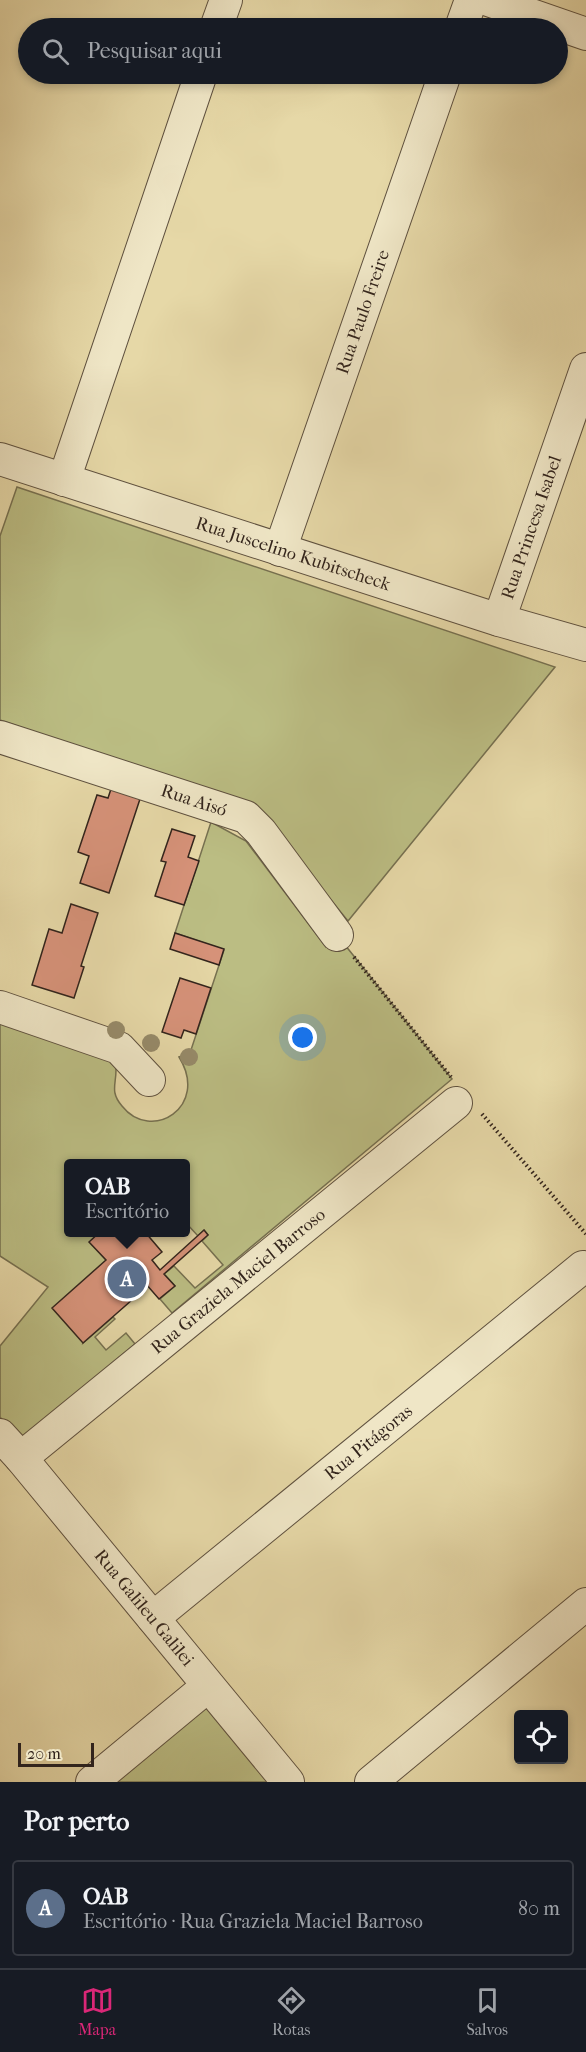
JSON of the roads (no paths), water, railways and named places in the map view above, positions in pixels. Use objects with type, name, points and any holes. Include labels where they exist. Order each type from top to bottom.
[{"type":"street","points":[[220,18],[226,0]]},
{"type":"street","points":[[465,18],[471,0]]},
{"type":"street","points":[[488,0],[540,18]]},
{"type":"street","points":[[568,28],[586,34]]},
{"type":"street","points":[[64,480],[198,84]]},
{"type":"street","name":"Rua Paulo Freire","points":[[280,550],[442,84]]},
{"type":"street","name":"Rua Princesa Isabel","points":[[499,620],[586,369]]},
{"type":"street","name":"Rua Juscelino Kubitscheck","points":[[2,467],[64,480],[499,620],[586,645]]},
{"type":"street","name":"Rua Aisó","points":[[0,737],[246,817],[261,832],[336,935]]},
{"type":"street","points":[[0,1007],[119,1048],[149,1080]]},
{"type":"street","name":"Rua Graziela Maciel Barroso","points":[[21,1458],[461,1099]]},
{"type":"street","name":"Rua Pitágoras","points":[[153,1618],[583,1267]]},
{"type":"street","name":"Rua Galileu Galilei","points":[[0,1435],[288,1782]]},
{"type":"street","points":[[371,1782],[586,1604]]},
{"type":"street","points":[[92,1782],[208,1686]]},
{"type":"place","name":"OAB","points":[[127,1279]]}]
